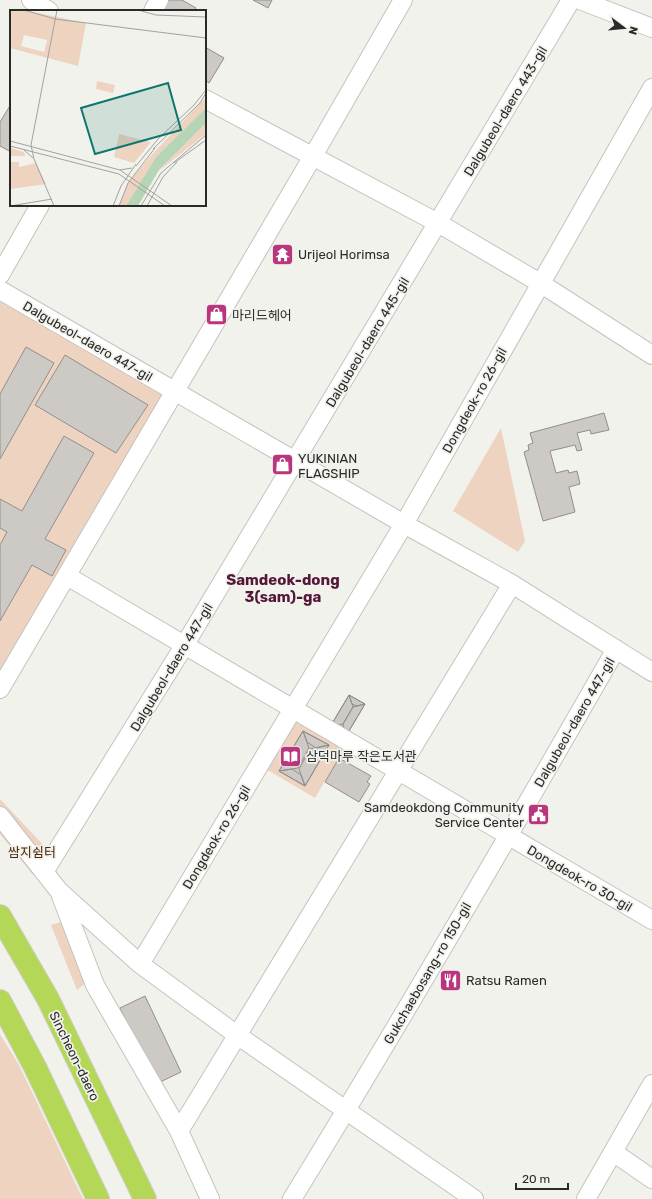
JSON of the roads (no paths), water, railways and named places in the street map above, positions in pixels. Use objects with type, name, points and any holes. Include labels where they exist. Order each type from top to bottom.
[{"type":"highway","name":"Sincheon-daero","points":[[0,916],[48,999],[145,1199]]},
{"type":"highway","points":[[0,1002],[35,1067],[98,1199]]},
{"type":"street","points":[[31,0],[47,10]]},
{"type":"street","points":[[154,10],[159,0]]},
{"type":"street","points":[[0,689],[176,392],[403,0]]},
{"type":"street","name":"Dalgubeol-daero 443-gil","points":[[438,223],[571,0]]},
{"type":"street","points":[[580,0],[652,28]]},
{"type":"street","name":"Dongdeok-ro 26-gil","points":[[140,964],[404,524],[652,88]]},
{"type":"street","points":[[206,100],[438,223],[540,283],[652,355]]},
{"type":"street","points":[[0,275],[39,206]]},
{"type":"street","name":"Dalgubeol-daero 445-gil","points":[[295,461],[438,223]]},
{"type":"street","name":"Dalgubeol-daero 447-gil","points":[[0,290],[404,524],[512,584],[652,672]]},
{"type":"street","name":"Dalgubeol-daero 447-gil","points":[[44,872],[184,646],[295,461]]},
{"type":"street","points":[[67,576],[508,836]]},
{"type":"street","points":[[179,1131],[512,584]]},
{"type":"street","name":"Dalgubeol-daero 447-gil","points":[[508,836],[616,649]]},
{"type":"street","points":[[0,816],[59,891],[140,964],[237,1035],[474,1199]]},
{"type":"street","name":"Dongdeok-ro 30-gil","points":[[508,836],[652,920]]},
{"type":"street","name":"Gukchaebosang-ro 150-gil","points":[[292,1199],[508,836]]},
{"type":"street","points":[[59,891],[95,985],[179,1131],[210,1199]]},
{"type":"street","points":[[586,1199],[652,1084]]},
{"type":"street","points":[[613,1152],[652,1179]]},
{"type":"place","name":"Urijeol Horimsa","points":[[282,254]]},
{"type":"place","name":"마리드헤어","points":[[217,315]]},
{"type":"place","name":"YUKINIAN FLAGSHIP","points":[[283,465]]},
{"type":"place","name":"삼덕마루 작은도서관","points":[[291,756]]},
{"type":"place","name":"Samdeokdong Community Service Center","points":[[539,814]]},
{"type":"place","name":"Ratsu Ramen","points":[[451,980]]},
{"type":"district","name":"Samdeok-dong 3(sam)-ga","points":[[283,588]]},
{"type":"park label","name":"쌈지쉼터","points":[[32,852]]}]
